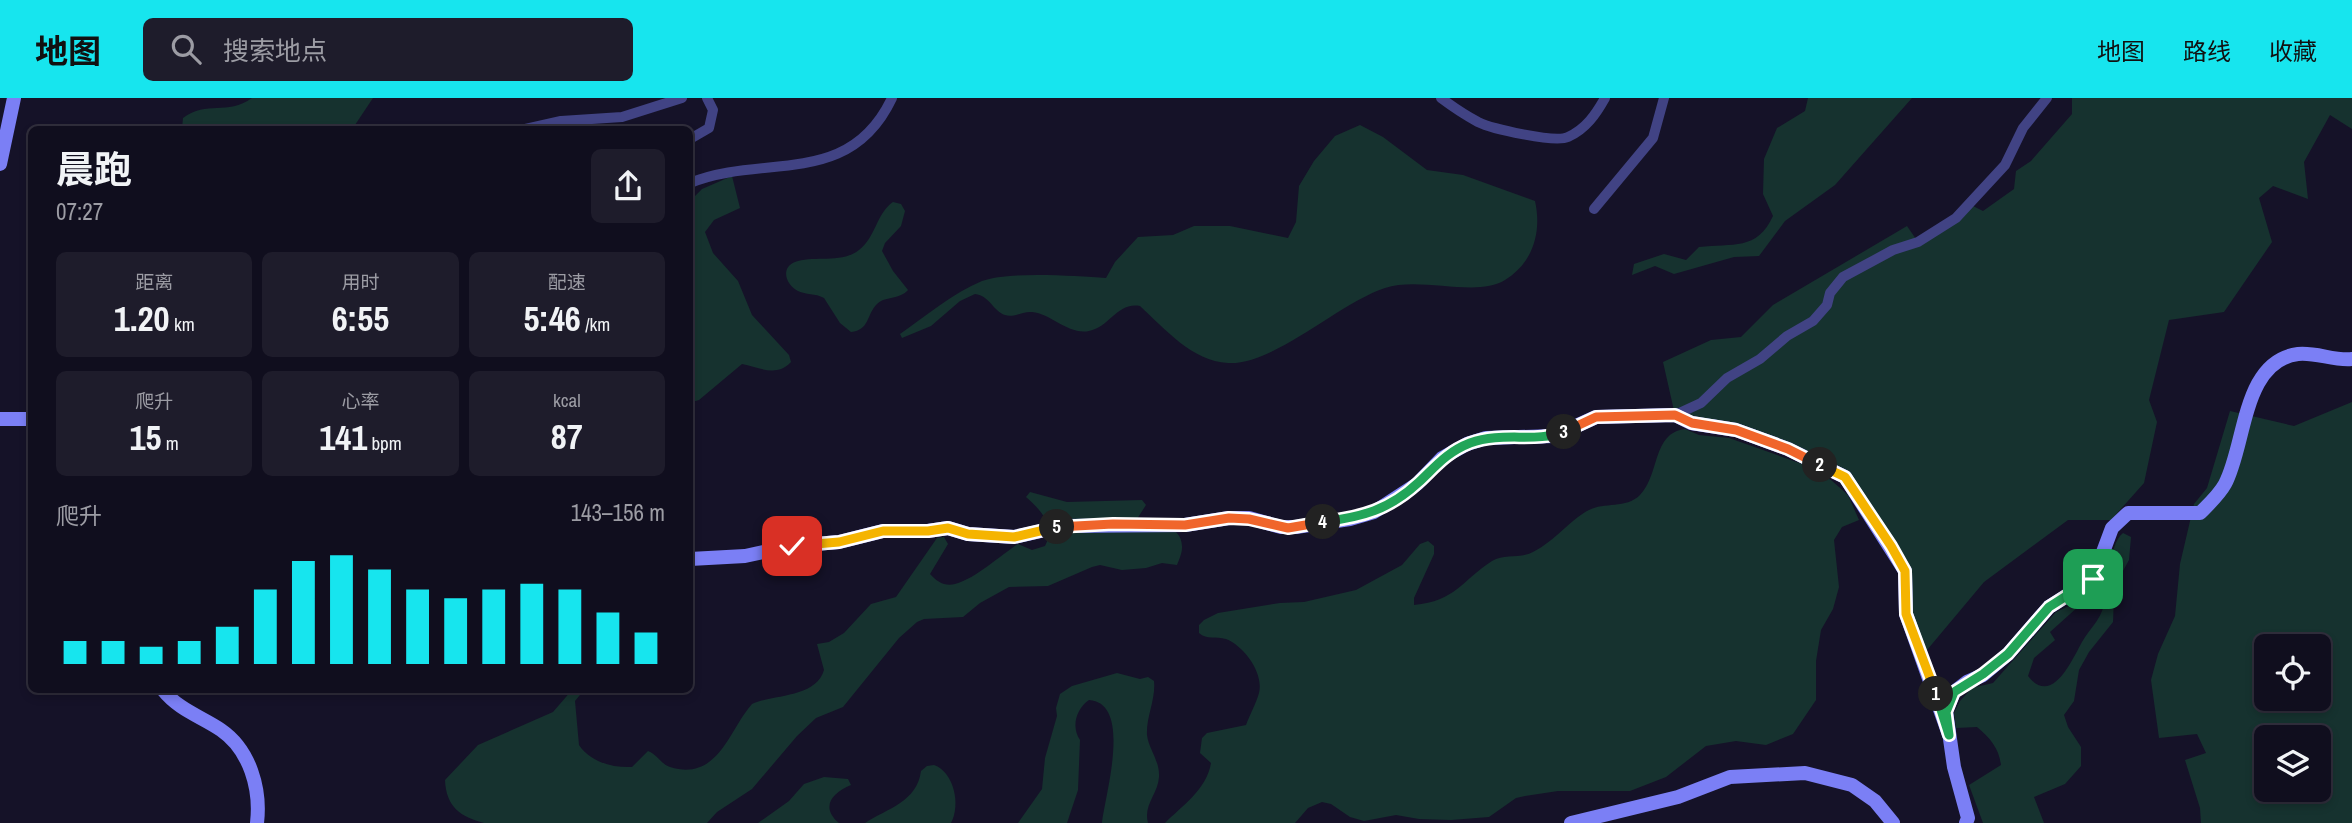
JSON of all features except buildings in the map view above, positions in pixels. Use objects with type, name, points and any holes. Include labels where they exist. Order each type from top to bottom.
[{"type":"street","points":[[0,164],[14,98]]},
{"type":"street","points":[[539,126],[561,121],[622,117],[682,98]]},
{"type":"street","points":[[693,137],[709,128],[713,110],[707,98]]},
{"type":"street","points":[[693,182],[728,170],[786,168],[807,160],[834,157],[845,152],[872,129],[892,98]]},
{"type":"street","points":[[1441,98],[1480,123],[1548,139],[1566,138],[1583,128],[1596,115],[1605,98]]},
{"type":"street","points":[[1594,209],[1653,138],[1664,98]]},
{"type":"street","points":[[693,559],[744,556],[792,546],[839,542],[883,531],[948,528],[968,534],[1014,537],[1063,526],[1185,525],[1229,518],[1249,519],[1288,528],[1350,519],[1374,512],[1388,504],[1417,484],[1442,458],[1467,444],[1486,438],[1554,436],[1596,417],[1681,415],[1701,403],[1727,378],[1760,359],[1787,336],[1813,321],[1828,304],[1830,293],[1843,277],[1893,250],[1918,242],[1956,218],[2005,165],[2023,128],[2046,98]]},
{"type":"street","points":[[1966,823],[1968,818],[1954,767],[1946,712],[1954,692],[2008,654],[2049,607],[2093,579],[2112,528],[2129,513],[2200,513],[2214,499],[2225,484],[2240,444],[2245,414],[2267,368],[2296,354],[2352,359]]},
{"type":"street","points":[[1675,415],[1692,423],[1736,430],[1788,449],[1845,477],[1905,571],[1906,614],[1949,735]]},
{"type":"street","points":[[0,419],[28,419]]},
{"type":"street","points":[[166,693],[180,708],[219,729],[245,757],[256,783],[257,823]]},
{"type":"street","points":[[1571,823],[1678,797],[1730,777],[1805,773],[1852,785],[1875,801],[1893,823]]},
{"type":"green space","points":[[252,98],[373,98],[355,125],[349,126],[182,126],[183,118],[192,113],[243,103]]},
{"type":"green space","points":[[1808,98],[1912,98],[1835,185],[1785,221],[1759,256],[1734,257],[1674,274],[1655,266],[1632,275],[1634,264],[1664,254],[1686,260],[1699,247],[1743,243],[1752,240],[1767,227],[1773,216],[1763,194],[1764,159],[1777,128],[1805,111]]},
{"type":"green space","points":[[2072,98],[2352,98],[2352,129],[2330,115],[2304,162],[2308,199],[2273,186],[2259,198],[2272,242],[2224,312],[2169,320],[2149,400],[2157,422],[2144,483],[2111,520],[2068,520],[1984,582],[1922,656],[1911,629],[1905,571],[1836,471],[1675,415],[1663,362],[1711,340],[1741,337],[1773,305],[1907,226],[1918,242],[1971,205],[1983,211],[2014,189],[2016,171],[2031,161],[2072,114]]},
{"type":"green space","points":[[1360,125],[1383,137],[1427,170],[1463,175],[1535,201],[1537,224],[1533,246],[1529,256],[1515,273],[1493,285],[1479,287],[1415,284],[1385,288],[1347,306],[1265,355],[1228,363],[1215,361],[1191,350],[1169,334],[1140,306],[1119,311],[1096,329],[1081,331],[1039,314],[1029,312],[1005,315],[975,294],[960,301],[931,326],[902,338],[900,334],[950,298],[982,281],[1025,275],[1106,278],[1115,262],[1138,237],[1173,235],[1194,226],[1230,226],[1288,238],[1296,222],[1299,186],[1314,161],[1335,136]]},
{"type":"green space","points":[[732,176],[740,208],[714,220],[705,232],[713,253],[738,281],[752,315],[789,355],[791,362],[785,367],[773,370],[742,364],[699,400],[693,402],[693,198],[702,189]]},
{"type":"green space","points":[[893,202],[901,204],[905,211],[901,226],[885,243],[882,251],[908,290],[877,304],[865,325],[851,332],[840,323],[824,298],[794,288],[786,276],[787,268],[802,260],[844,257],[859,250]]},
{"type":"green space","points":[[2352,402],[2352,823],[2201,823],[2200,808],[2185,760],[2206,753],[2197,734],[2159,738],[2151,680],[2158,654],[2175,616],[2180,564],[2194,504],[2207,488],[2230,411],[2294,426]]},
{"type":"green space","points":[[1685,429],[1699,435],[1729,438],[1805,465],[1831,480],[1848,495],[1859,520],[1842,527],[1834,540],[1839,587],[1833,609],[1821,630],[1816,661],[1816,700],[1793,734],[1766,745],[1736,741],[1706,746],[1666,777],[1630,791],[1558,791],[1525,796],[1516,798],[1489,817],[1451,820],[1396,815],[1364,821],[1350,817],[1331,804],[1322,802],[1308,808],[1295,823],[1165,823],[1193,796],[1209,772],[1211,763],[1200,753],[1202,738],[1207,733],[1246,725],[1259,693],[1256,669],[1246,654],[1226,639],[1199,633],[1199,625],[1204,620],[1218,613],[1304,602],[1356,590],[1402,565],[1420,544],[1428,541],[1434,546],[1434,554],[1414,598],[1414,605],[1440,599],[1492,561],[1528,554],[1541,547],[1589,510],[1622,504],[1640,495],[1651,477],[1667,438],[1674,432]]},
{"type":"green space","points":[[1030,492],[1067,502],[1142,500],[1146,505],[1137,519],[1166,526],[1178,534],[1182,548],[1177,565],[1162,563],[1146,568],[1122,570],[1100,565],[1048,586],[1009,587],[980,603],[963,617],[924,619],[917,622],[899,638],[843,707],[816,718],[752,789],[717,812],[707,823],[484,823],[462,814],[448,797],[445,780],[478,745],[553,712],[569,693],[582,693],[575,701],[579,745],[596,760],[610,765],[632,767],[648,751],[670,767],[686,770],[700,767],[711,761],[720,751],[752,704],[804,690],[820,679],[824,670],[817,644],[829,642],[844,633],[871,604],[896,597],[937,538],[944,537],[948,544],[930,574],[948,585],[971,577],[1018,544],[1032,550],[1045,546],[1048,525],[1026,497]]},
{"type":"green space","points":[[2123,533],[2131,537],[2129,560],[2118,580],[2113,622],[2089,652],[2079,670],[2074,701],[2064,715],[2081,747],[2081,766],[2065,784],[2034,797],[2044,823],[1983,823],[1969,785],[2001,765],[2000,759],[1993,744],[1977,727],[1956,728],[1954,713],[1960,701],[1972,688],[1993,683],[2056,612],[2089,597],[2050,632],[2055,640],[2034,658],[2028,676],[2037,684],[2045,686],[2053,684],[2060,677],[2102,611],[2114,547]]},
{"type":"green space","points":[[1117,673],[1140,679],[1148,677],[1154,681],[1147,735],[1159,777],[1147,811],[1148,823],[1102,823],[1111,773],[1113,733],[1110,717],[1102,705],[1089,700],[1076,718],[1076,730],[1080,740],[1078,790],[1067,823],[1018,823],[1042,789],[1045,758],[1060,694],[1072,686]]},
{"type":"green space","points":[[934,765],[946,774],[954,790],[955,807],[951,823],[865,823],[908,797],[918,782],[921,771]]},
{"type":"green space","points":[[824,777],[848,779],[851,785],[838,792],[829,806],[833,817],[839,823],[758,823],[789,801],[804,784]]},
{"type":"route","points":[[792,546],[839,542],[883,531],[948,528],[958,533],[1014,537],[1063,526],[1185,525],[1229,518],[1249,519],[1288,528],[1350,519],[1364,516],[1388,504],[1417,484],[1434,464],[1467,444],[1486,438],[1554,436],[1596,417],[1643,418],[1675,415],[1692,423],[1736,430],[1788,449],[1845,477],[1905,571],[1906,614],[1949,735],[1946,712],[1954,692],[2008,654],[2049,607],[2093,579]]}]
